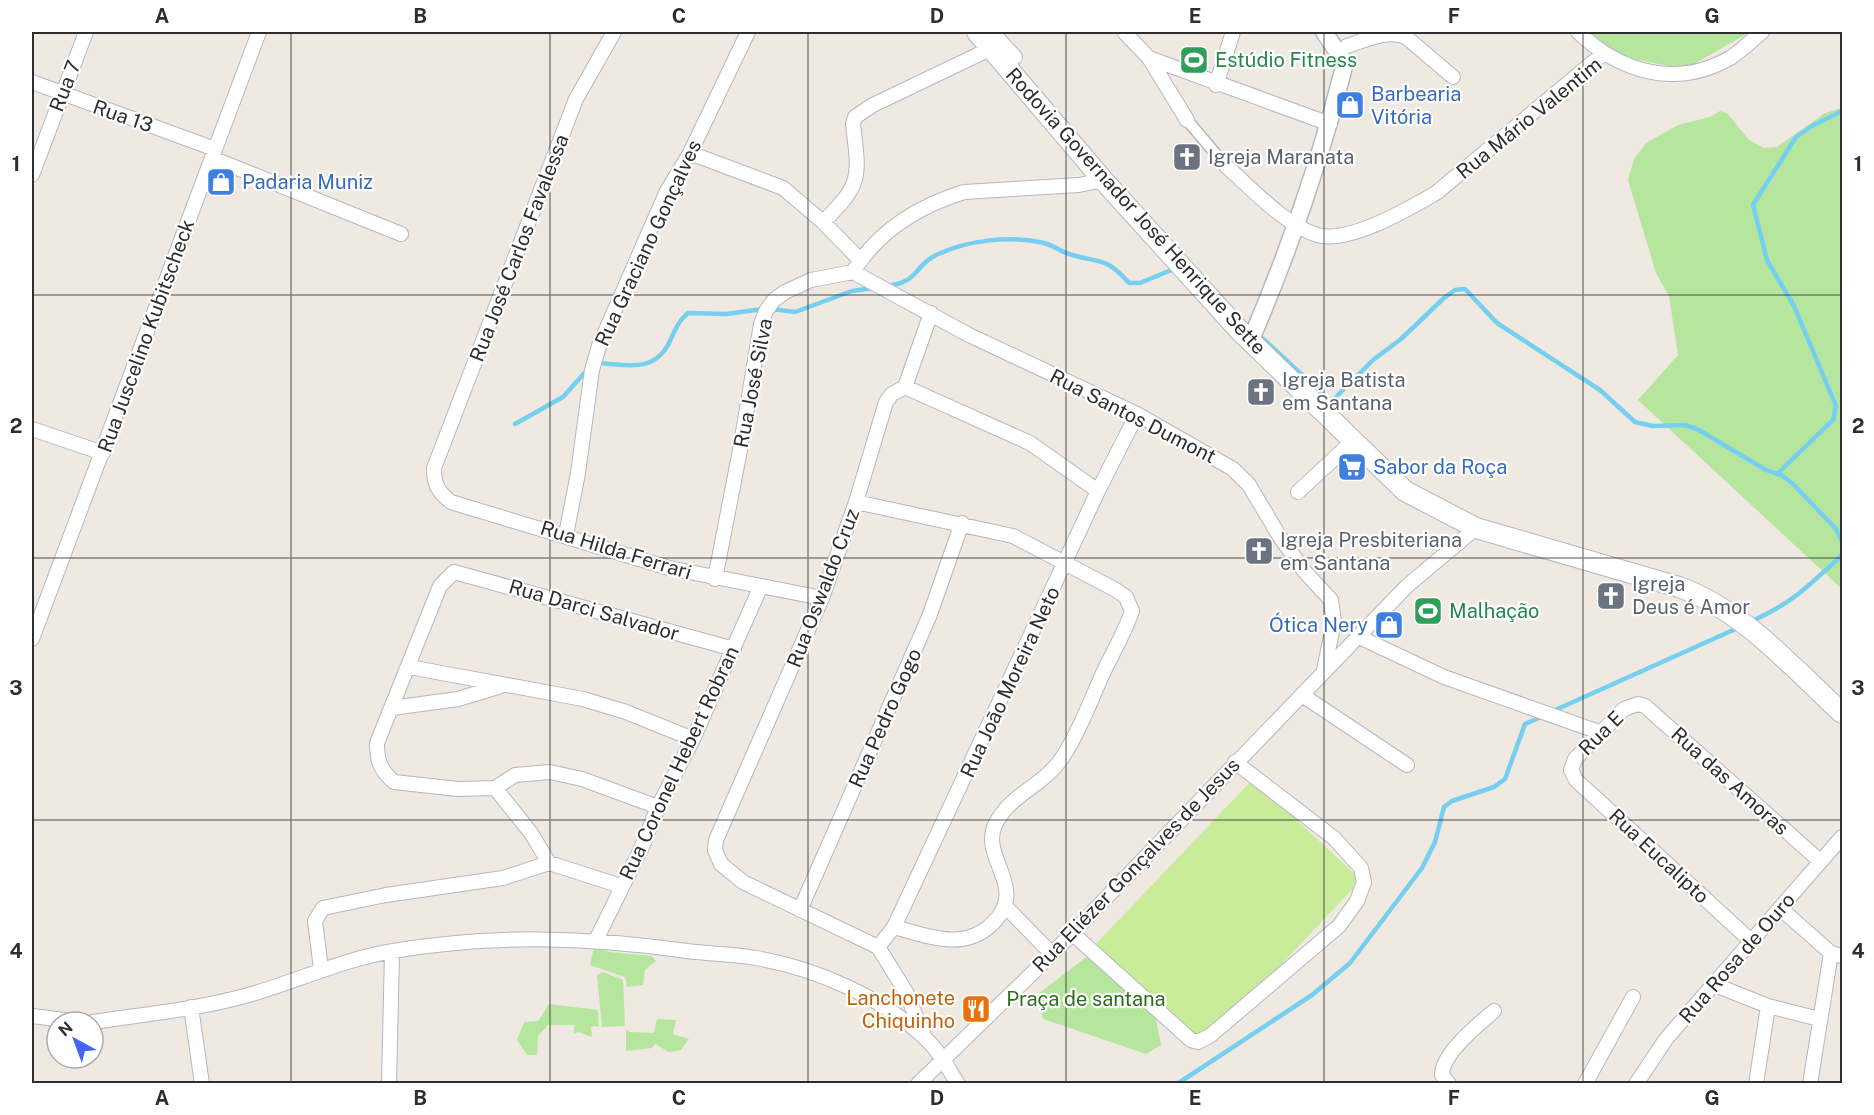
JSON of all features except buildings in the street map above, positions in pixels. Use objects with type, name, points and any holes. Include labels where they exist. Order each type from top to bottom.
[{"type":"main road","name":"Rodovia Governador José Henrique Sette","points":[[977,32],[992,40],[1103,180],[1250,342],[1405,491],[1476,528],[1645,577],[1708,599],[1782,657],[1842,713]]},
{"type":"street","name":"Rua 7","points":[[32,175],[86,32]]},
{"type":"street","name":"Rua Juscelino Kubitscheck","points":[[32,639],[260,32]]},
{"type":"street","name":"Rua José Carlos Favalessa","points":[[434,468],[576,99],[614,32]]},
{"type":"street","name":"Rua Graciano Gonçalves","points":[[566,535],[578,473],[592,370],[599,346],[667,191],[690,153],[724,76],[748,32]]},
{"type":"street","points":[[1124,32],[1149,58],[1187,120],[1226,166]]},
{"type":"street","points":[[1216,85],[1233,32]]},
{"type":"street","points":[[1324,32],[1346,54]]},
{"type":"street","points":[[1250,342],[1296,224],[1330,124],[1346,54],[1347,32]]},
{"type":"street","points":[[1578,32],[1603,54]]},
{"type":"street","name":"Rua Mário Valentim","points":[[1226,166],[1296,224],[1316,235],[1332,237],[1348,235],[1410,208],[1455,178],[1603,54],[1624,66],[1648,72],[1702,70],[1732,56],[1762,32]]},
{"type":"street","points":[[1346,54],[1388,33],[1397,33],[1406,37],[1453,77]]},
{"type":"street","points":[[823,222],[853,188],[858,173],[853,124],[855,117],[992,40],[1015,57]]},
{"type":"street","points":[[1149,58],[1216,85],[1330,124]]},
{"type":"street","name":"Rua 13","points":[[32,82],[214,154],[401,234]]},
{"type":"street","name":"Rua Santos Dumont","points":[[690,153],[783,188],[823,222],[856,266],[931,313],[969,335],[1137,414],[1233,469],[1249,485],[1280,537],[1305,572],[1331,600],[1334,622],[1324,672]]},
{"type":"street","points":[[856,266],[897,223],[946,197],[964,192],[1079,185],[1103,180]]},
{"type":"street","name":"Rua José Silva","points":[[715,579],[740,450],[760,324],[774,300],[785,292],[812,280],[856,266]]},
{"type":"street","name":"Rua Oswaldo Cruz","points":[[800,910],[742,882],[721,864],[715,850],[716,840],[822,598],[856,502],[886,402],[892,394],[906,387],[931,313]]},
{"type":"street","points":[[906,387],[1029,443],[1098,491]]},
{"type":"street","name":"Rua João Moreira Neto","points":[[878,947],[894,927],[1067,562],[1098,491],[1137,414]]},
{"type":"street","points":[[32,429],[103,453]]},
{"type":"street","points":[[1298,492],[1353,441]]},
{"type":"street","name":"Rua Hilda Ferrari","points":[[434,468],[434,480],[438,492],[451,502],[669,568],[715,579],[822,598]]},
{"type":"street","points":[[856,502],[1014,536],[1067,562],[1126,597],[1132,611],[1065,755],[1036,787],[1016,798],[1005,808],[993,831],[994,850],[1004,875],[1007,894],[1005,906],[992,924],[970,939],[932,937],[894,927]]},
{"type":"street","name":"Rua Pedro Gogo","points":[[800,910],[929,617],[962,523]]},
{"type":"street","name":"Rua Eliézer Gonçalves de Jesus","points":[[918,1083],[1052,954],[1407,586],[1476,528]]},
{"type":"street","name":"Rua Darci Salvador","points":[[409,667],[440,586],[454,572],[734,650]]},
{"type":"street","name":"Rua Coronel Hebert Robran","points":[[596,940],[621,886],[642,849],[658,807],[693,739],[761,586]]},
{"type":"street","points":[[1358,636],[1444,677],[1599,732]]},
{"type":"street","points":[[658,807],[582,779],[550,772],[515,776],[495,788],[458,789],[394,782],[381,770],[377,758],[377,743],[409,667],[506,684],[615,708],[693,739]]},
{"type":"street","points":[[392,708],[458,699],[506,684]]},
{"type":"street","points":[[1302,695],[1407,765]]},
{"type":"street","name":"Rua E","points":[[1571,770],[1575,759],[1599,732],[1624,709],[1638,704]]},
{"type":"street","name":"Rua das Amoras","points":[[1638,704],[1652,710],[1820,861]]},
{"type":"street","points":[[1072,933],[1191,1040],[1198,1042],[1211,1035],[1339,926],[1357,901],[1363,887],[1364,875],[1361,868],[1334,838],[1235,762]]},
{"type":"street","name":"Rua Eucalipto","points":[[1571,770],[1576,780],[1752,941]]},
{"type":"street","points":[[495,788],[531,833],[549,863]]},
{"type":"street","name":"Rua Rosa de Ouro","points":[[1636,1083],[1666,1039],[1842,837]]},
{"type":"street","points":[[321,969],[315,921],[323,908],[386,895],[503,878],[549,863],[621,886]]},
{"type":"street","points":[[1005,906],[1052,954]]},
{"type":"street","points":[[1781,909],[1837,955],[1820,1019],[1810,1083]]},
{"type":"street","points":[[800,910],[878,947],[906,992],[925,1038]]},
{"type":"street","points":[[105,1020],[191,1007],[252,994],[321,969],[392,951],[494,939],[596,940],[756,958],[842,985],[879,1004],[925,1038],[944,1060],[958,1083]]},
{"type":"street","points":[[389,1083],[392,951]]},
{"type":"street","points":[[1714,985],[1768,1006],[1820,1019]]},
{"type":"street","points":[[1585,1083],[1633,997]]},
{"type":"street","points":[[1756,1083],[1768,1006]]},
{"type":"street","points":[[191,1007],[202,1083]]},
{"type":"street","points":[[1449,1083],[1442,1075],[1444,1062],[1476,1026],[1494,1011]]},
{"type":"green space","points":[[1590,32],[1750,32],[1692,65],[1669,66],[1619,56]]},
{"type":"green space","points":[[1842,108],[1842,589],[1638,400],[1678,355],[1669,296],[1656,273],[1628,180],[1634,159],[1646,143],[1678,125],[1710,117],[1720,111],[1727,113],[1749,140],[1764,148],[1777,147],[1825,113]]},
{"type":"green space","points":[[1253,779],[1361,880],[1202,1048],[1094,946]]},
{"type":"green space","points":[[594,948],[609,952],[652,956],[656,961],[645,970],[643,985],[627,987],[625,977],[590,965]]},
{"type":"green space","name":"Praça de santana","points":[[1089,955],[1155,1015],[1161,1045],[1146,1054],[1043,1019],[1038,994]]},
{"type":"green space","points":[[603,972],[623,980],[625,1026],[602,1027],[597,975]]},
{"type":"green space","points":[[549,1004],[598,1010],[599,1026],[591,1027],[592,1037],[578,1032],[573,1034],[575,1025],[548,1025],[538,1036],[537,1055],[527,1055],[517,1040],[524,1022],[538,1021]]},
{"type":"green space","points":[[657,1019],[676,1020],[673,1034],[689,1039],[681,1050],[669,1052],[655,1044],[652,1048],[626,1051],[626,1029],[630,1032],[654,1033]]},
{"type":"waterway","points":[[1777,474],[1833,420],[1836,406],[1794,306],[1767,260],[1753,205],[1796,137],[1842,111]]},
{"type":"waterway","points":[[887,286],[905,281],[929,259],[948,250],[1003,239],[1044,243],[1066,253],[1102,262],[1114,268],[1129,283],[1140,283],[1176,268]]},
{"type":"waterway","points":[[771,309],[795,312],[852,291],[873,288]]},
{"type":"waterway","points":[[1258,334],[1331,402],[1373,360],[1401,339],[1444,298],[1455,290],[1465,289],[1497,323],[1600,390],[1635,422],[1653,426],[1685,425],[1697,429],[1766,470],[1783,476],[1836,529],[1842,541]]},
{"type":"waterway","points":[[595,363],[635,365],[653,360],[668,345],[678,324],[688,313],[726,314],[763,309]]},
{"type":"waterway","points":[[515,424],[563,397],[589,368]]},
{"type":"waterway","points":[[1750,622],[1789,601],[1842,555]]},
{"type":"waterway","points":[[1553,711],[1740,627]]},
{"type":"waterway","points":[[1177,1084],[1312,995],[1350,963],[1422,868],[1435,842],[1444,807],[1452,801],[1494,787],[1505,779],[1525,724],[1543,716]]},
{"type":"place","name":"Estúdio Fitness","points":[[1194,60]]},
{"type":"place","name":"Barbearia Vitória","points":[[1350,105]]},
{"type":"place","name":"Igreja Maranata","points":[[1187,157]]},
{"type":"place","name":"Padaria Muniz","points":[[221,182]]},
{"type":"place","name":"Igreja Batista em Santana","points":[[1261,392]]},
{"type":"place","name":"Sabor da Roça","points":[[1352,467]]},
{"type":"place","name":"Igreja Presbiteriana em Santana","points":[[1259,551]]},
{"type":"place","name":"Igreja Deus é Amor","points":[[1611,596]]},
{"type":"place","name":"Malhação","points":[[1428,611]]},
{"type":"place","name":"Ótica Nery","points":[[1389,625]]},
{"type":"place","name":"Lanchonete Chiquinho","points":[[976,1009]]}]
